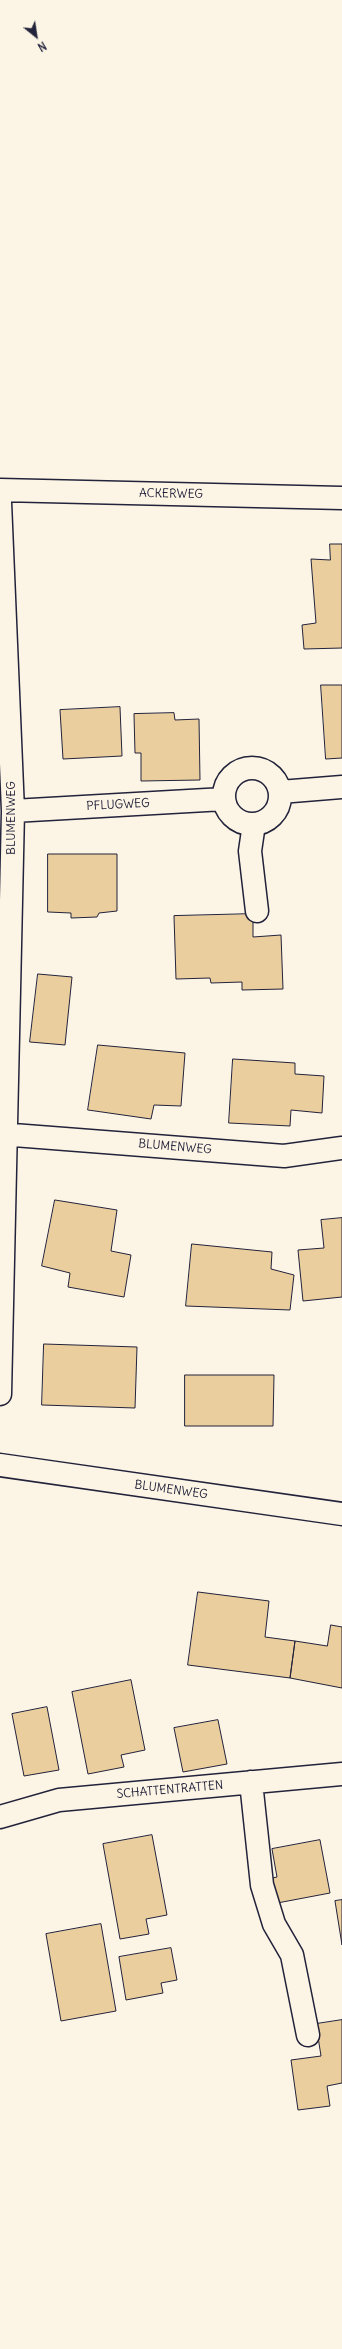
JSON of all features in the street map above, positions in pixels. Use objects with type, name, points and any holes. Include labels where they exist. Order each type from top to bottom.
[{"type":"street","name":"ACKERWEG","points":[[0,490],[342,498]]},
{"type":"street","name":"BLUMENWEG","points":[[0,502],[13,811],[4,1134],[0,1394]]},
{"type":"street","points":[[246,768],[263,770],[271,775],[280,792],[278,809],[264,822],[254,824],[241,822],[233,817],[227,809],[224,799],[225,788],[230,779],[246,768]]},
{"type":"street","points":[[280,792],[342,787]]},
{"type":"street","name":"PFLUGWEG","points":[[13,811],[224,799]]},
{"type":"street","points":[[254,824],[250,851],[257,912]]},
{"type":"street","name":"BLUMENWEG","points":[[4,1134],[284,1156],[342,1148]]},
{"type":"street","name":"BLUMENWEG","points":[[0,1465],[342,1514]]},
{"type":"street","name":"SCHATTENTRATTEN","points":[[0,1817],[59,1800],[342,1774]]},
{"type":"street","points":[[251,1782],[262,1885],[274,1924],[292,1955],[308,2035]]},
{"type":"building","points":[[330,544],[342,544],[342,648],[304,649],[302,625],[316,623],[311,559],[330,560]]},
{"type":"building","points":[[321,685],[342,685],[342,758],[326,759]]},
{"type":"building","points":[[120,707],[122,756],[63,759],[60,710]]},
{"type":"building","points":[[174,713],[175,720],[199,719],[200,780],[141,781],[141,753],[135,753],[134,714]]},
{"type":"building","points":[[48,854],[117,854],[117,911],[99,913],[97,917],[71,918],[71,913],[48,912]]},
{"type":"building","points":[[253,914],[253,937],[281,935],[283,989],[242,990],[242,982],[211,983],[210,978],[176,979],[174,916]]},
{"type":"building","points":[[38,974],[72,977],[65,1045],[30,1042]]},
{"type":"building","points":[[98,1045],[185,1053],[181,1106],[154,1105],[151,1119],[88,1110]]},
{"type":"building","points":[[233,1059],[295,1063],[295,1074],[324,1076],[322,1113],[291,1110],[290,1126],[229,1123]]},
{"type":"building","points":[[55,1200],[117,1210],[111,1251],[131,1255],[124,1297],[68,1287],[70,1273],[42,1266]]},
{"type":"building","points":[[342,1218],[342,1297],[303,1301],[298,1250],[324,1248],[321,1220]]},
{"type":"building","points":[[192,1244],[272,1252],[271,1269],[294,1275],[290,1310],[186,1306]]},
{"type":"building","points":[[44,1344],[137,1347],[135,1408],[42,1405]]},
{"type":"building","points":[[185,1375],[274,1375],[273,1426],[185,1426]]},
{"type":"building","points":[[198,1592],[269,1601],[265,1637],[295,1641],[290,1678],[188,1665]]},
{"type":"building","points":[[331,1625],[342,1627],[342,1688],[290,1678],[295,1641],[327,1646]]},
{"type":"building","points":[[131,1680],[145,1750],[121,1755],[124,1767],[88,1774],[72,1692]]},
{"type":"building","points":[[47,1707],[59,1770],[24,1776],[12,1714]]},
{"type":"building","points":[[218,1720],[227,1764],[183,1772],[174,1728]]},
{"type":"building","points":[[152,1835],[167,1915],[146,1919],[149,1934],[120,1939],[103,1844]]},
{"type":"building","points":[[320,1840],[330,1893],[272,1904],[268,1879],[277,1877],[272,1849]]},
{"type":"building","points":[[342,1900],[342,1945],[335,1901]]},
{"type":"building","points":[[101,1924],[116,2011],[61,2021],[46,1934]]},
{"type":"building","points":[[171,1948],[177,1980],[161,1983],[163,1993],[126,2000],[119,1957]]},
{"type":"building","points":[[342,2020],[342,2083],[327,2086],[330,2106],[298,2110],[291,2060],[321,2056],[316,2024]]}]
